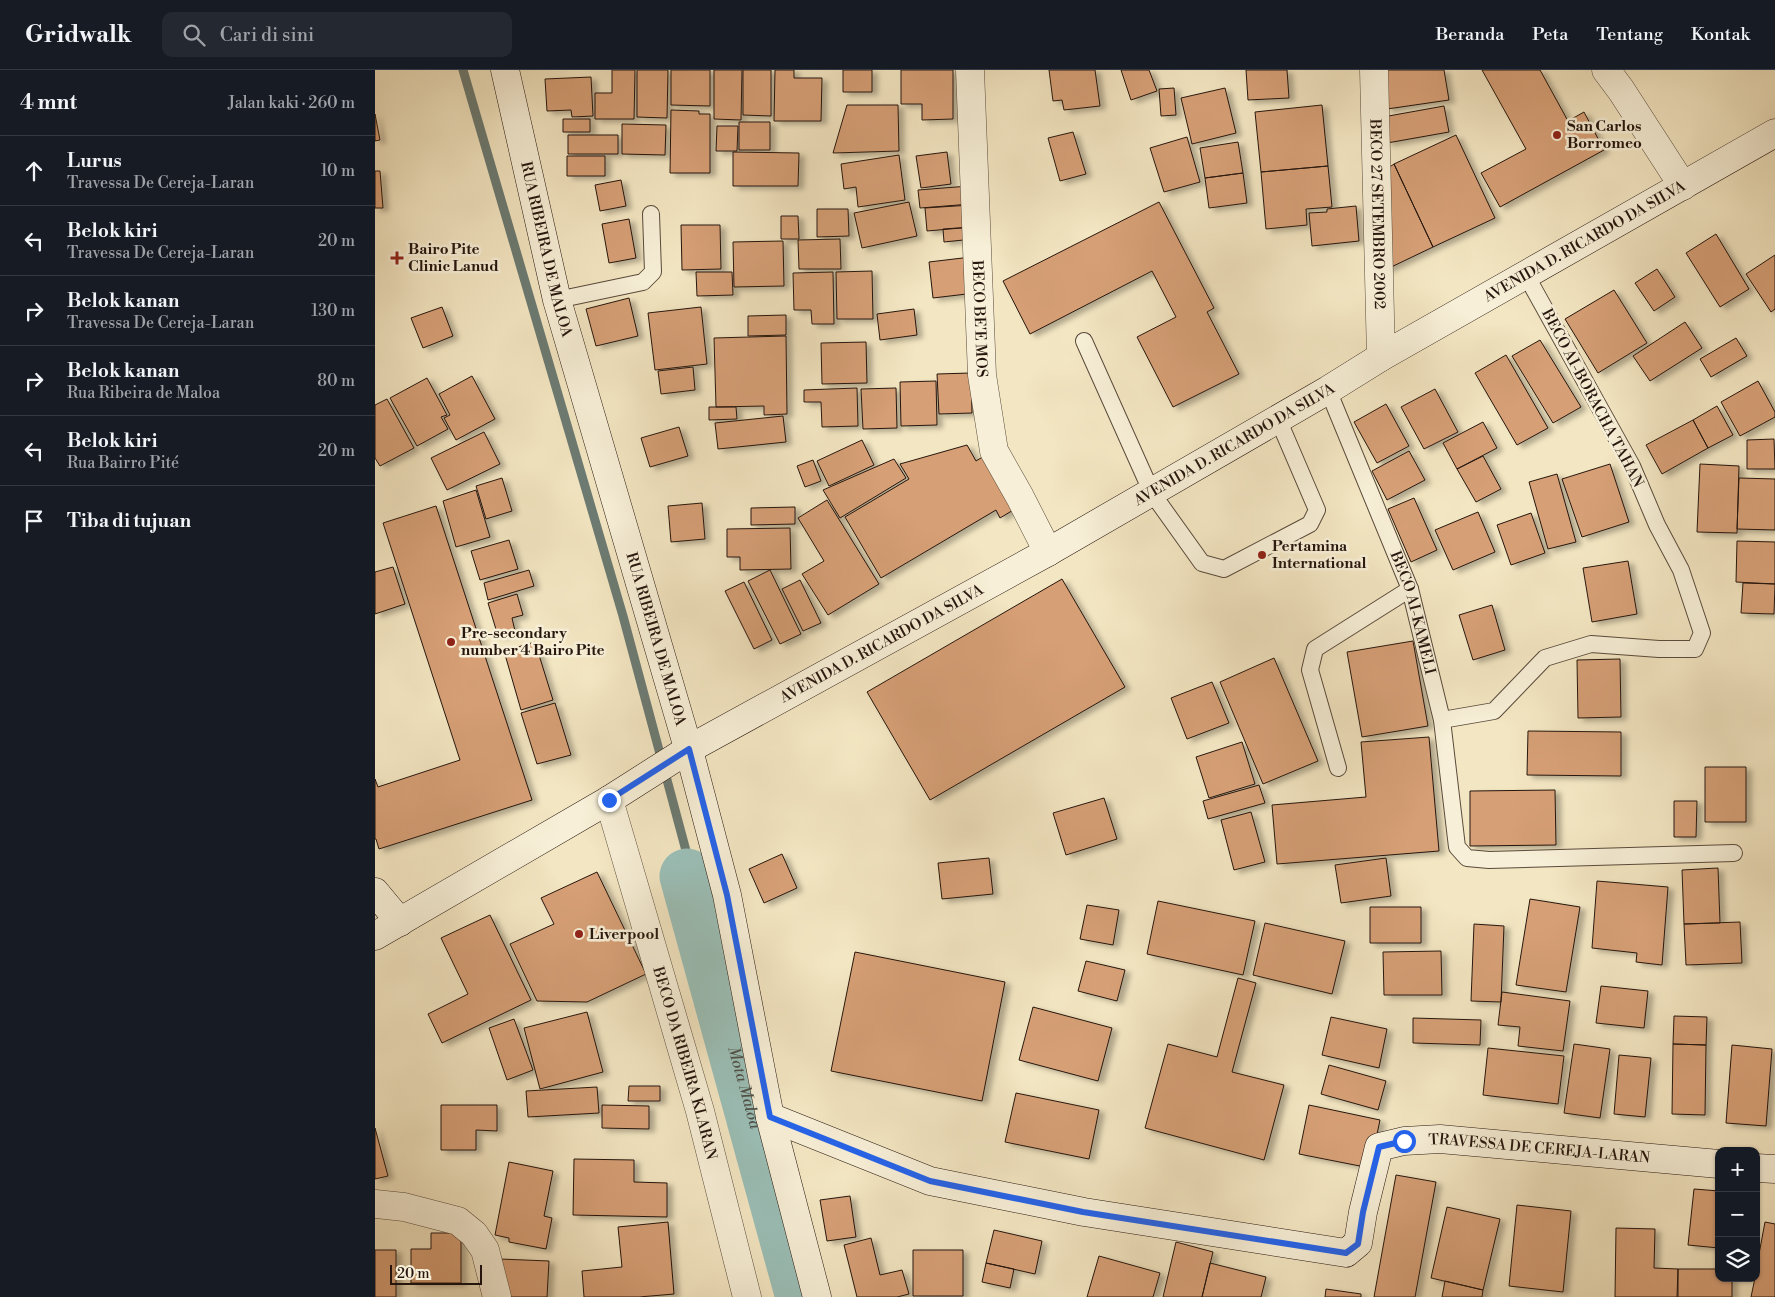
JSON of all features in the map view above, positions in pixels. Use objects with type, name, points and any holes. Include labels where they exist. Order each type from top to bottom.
[{"type":"street","name":"RUA RIBEIRA DE MALOA","points":[[505,70],[557,300],[689,749],[727,895],[770,1117],[817,1297]]},
{"type":"street","name":"BECO BE'E MOS","points":[[970,70],[981,375],[994,451],[1048,552]]},
{"type":"street","name":"BECO 27 SETEMBRO 2002","points":[[1374,70],[1381,357]]},
{"type":"street","points":[[1606,70],[1683,186]]},
{"type":"street","name":"AVENIDA D. RICARDO DA SILVA","points":[[613,798],[689,749],[1048,552],[1328,390],[1381,357],[1775,133]]},
{"type":"street","points":[[375,936],[613,798]]},
{"type":"street","name":"BECO DA RIBEIRA KLARAN","points":[[613,798],[700,1111],[747,1297]]},
{"type":"street","points":[[375,892],[400,922]]},
{"type":"street","name":"TRAVESSA DE CEREJA-LARAN","points":[[770,1117],[930,1181],[1083,1212],[1346,1253],[1358,1244],[1363,1212],[1379,1147],[1404,1141],[1441,1140],[1715,1164]]},
{"type":"street","points":[[1760,1168],[1775,1169]]},
{"type":"street","points":[[375,1204],[404,1207],[458,1221],[474,1234],[485,1250],[497,1297]]},
{"type":"lane","points":[[557,300],[643,282],[653,272],[651,214]]},
{"type":"lane","name":"BECO AI-BORACHA TAHAN","points":[[1442,720],[1495,711],[1545,658],[1591,644],[1659,649],[1695,649],[1702,633],[1681,570],[1657,525],[1632,466],[1526,275]]},
{"type":"lane","points":[[1084,341],[1152,493],[1202,563],[1224,569],[1310,524],[1317,510],[1278,419]]},
{"type":"lane","name":"BECO AI-KAMELI","points":[[1328,390],[1410,589],[1442,720],[1457,847],[1467,858],[1489,860],[1734,853]]},
{"type":"lane","points":[[1338,768],[1310,670],[1315,649],[1410,589]]},
{"type":"building","points":[[612,70],[635,70],[634,119],[595,119],[595,93],[612,93]]},
{"type":"building","points":[[637,70],[668,70],[667,118],[637,117]]},
{"type":"building","points":[[671,70],[710,70],[710,106],[671,105]]},
{"type":"building","points":[[714,70],[742,70],[741,120],[714,119]]},
{"type":"building","points":[[743,70],[771,70],[771,116],[743,115]]},
{"type":"building","points":[[775,70],[794,70],[794,78],[822,78],[821,121],[774,121]]},
{"type":"building","points":[[843,70],[872,70],[872,92],[843,92]]},
{"type":"building","points":[[901,70],[953,70],[953,119],[922,120],[922,104],[901,104]]},
{"type":"building","points":[[1049,70],[1095,70],[1100,106],[1064,110],[1062,100],[1053,101]]},
{"type":"building","points":[[1121,70],[1149,70],[1157,91],[1131,100]]},
{"type":"building","points":[[1246,70],[1287,70],[1289,98],[1248,100]]},
{"type":"building","points":[[1381,70],[1444,70],[1449,100],[1387,109]]},
{"type":"building","name":"San Carlos Borromeo","points":[[1482,70],[1540,70],[1568,121],[1584,112],[1604,150],[1500,207],[1481,173],[1526,149]]},
{"type":"building","points":[[591,77],[593,116],[572,117],[571,110],[547,111],[545,79]]},
{"type":"building","points":[[1174,88],[1176,115],[1161,116],[1159,89]]},
{"type":"building","points":[[1225,88],[1236,133],[1192,144],[1181,98]]},
{"type":"building","points":[[847,105],[898,105],[899,151],[833,153]]},
{"type":"building","points":[[1322,105],[1328,166],[1261,172],[1255,112]]},
{"type":"building","points":[[1444,106],[1449,132],[1387,143],[1383,117]]},
{"type":"building","points":[[671,110],[699,111],[699,114],[710,114],[710,173],[670,173]]},
{"type":"building","points":[[375,114],[380,140],[375,141]]},
{"type":"building","points":[[563,119],[590,119],[590,132],[563,132]]},
{"type":"building","points":[[739,122],[770,122],[770,150],[739,150]]},
{"type":"building","points":[[622,124],[666,125],[665,155],[622,154]]},
{"type":"building","points":[[717,126],[738,126],[737,151],[716,151]]},
{"type":"building","points":[[1073,132],[1086,174],[1060,181],[1048,138]]},
{"type":"building","points":[[568,135],[618,135],[618,154],[568,154]]},
{"type":"building","points":[[1456,135],[1495,218],[1433,247],[1394,164]]},
{"type":"building","points":[[1187,137],[1200,182],[1164,192],[1150,148]]},
{"type":"building","points":[[1238,142],[1243,173],[1205,178],[1200,148]]},
{"type":"building","points":[[733,152],[799,153],[798,186],[733,186]]},
{"type":"building","points":[[947,152],[951,184],[921,188],[916,156]]},
{"type":"building","points":[[899,155],[905,200],[858,207],[856,187],[844,189],[841,164]]},
{"type":"building","points":[[567,156],[605,156],[605,176],[567,176]]},
{"type":"building","points":[[1394,164],[1433,247],[1385,270],[1381,173]]},
{"type":"building","points":[[1328,166],[1332,207],[1306,209],[1307,225],[1266,229],[1261,172]]},
{"type":"building","points":[[375,171],[380,171],[383,208],[375,208]]},
{"type":"building","points":[[1243,173],[1247,203],[1209,208],[1205,178]]},
{"type":"building","points":[[621,180],[626,206],[600,211],[595,185]]},
{"type":"building","points":[[969,186],[971,204],[920,208],[918,190]]},
{"type":"building","points":[[909,202],[917,236],[862,248],[854,213]]},
{"type":"building","points":[[1159,202],[1214,308],[1207,312],[1239,374],[1173,407],[1137,337],[1176,317],[1152,271],[1030,334],[1003,281]]},
{"type":"building","points":[[971,205],[972,227],[927,231],[925,208]]},
{"type":"building","points":[[1356,206],[1359,241],[1312,246],[1309,213],[1327,212],[1327,209]]},
{"type":"building","points":[[817,209],[848,209],[849,236],[817,237]]},
{"type":"building","points":[[781,216],[798,216],[799,239],[781,239]]},
{"type":"building","points":[[629,219],[636,258],[609,263],[602,224]]},
{"type":"building","points":[[681,225],[720,225],[721,269],[682,270]]},
{"type":"building","points":[[972,227],[973,239],[944,242],[943,229]]},
{"type":"building","points":[[1716,234],[1749,289],[1720,307],[1686,253]]},
{"type":"building","points":[[840,239],[841,269],[799,269],[798,240]]},
{"type":"building","points":[[783,241],[784,286],[734,287],[733,242]]},
{"type":"building","points":[[1775,255],[1775,309],[1771,312],[1746,274]]},
{"type":"building","points":[[971,257],[975,293],[933,298],[929,262]]},
{"type":"building","points":[[1657,269],[1675,297],[1654,311],[1635,283]]},
{"type":"building","points":[[872,271],[873,319],[837,319],[836,272]]},
{"type":"building","points":[[696,272],[732,272],[733,295],[697,296]]},
{"type":"building","points":[[833,272],[834,324],[812,324],[811,310],[794,310],[793,273]]},
{"type":"building","points":[[1614,290],[1647,343],[1598,373],[1565,319]]},
{"type":"building","points":[[629,298],[638,336],[596,346],[586,309]]},
{"type":"building","points":[[442,307],[453,336],[423,348],[411,318]]},
{"type":"building","points":[[701,307],[707,364],[655,370],[648,313]]},
{"type":"building","points":[[914,309],[917,335],[880,340],[877,314]]},
{"type":"building","points":[[786,315],[786,335],[748,336],[748,316]]},
{"type":"building","points":[[1685,322],[1702,348],[1650,381],[1633,356]]},
{"type":"building","points":[[786,336],[787,414],[764,415],[764,406],[716,407],[714,338]]},
{"type":"building","points":[[1736,338],[1747,356],[1711,377],[1700,359]]},
{"type":"building","points":[[1540,340],[1581,407],[1553,423],[1512,356]]},
{"type":"building","points":[[866,342],[867,383],[822,384],[821,343]]},
{"type":"building","points":[[1506,355],[1548,428],[1517,445],[1475,373]]},
{"type":"building","points":[[693,367],[695,390],[661,394],[658,371]]},
{"type":"building","points":[[971,373],[972,413],[939,414],[937,374]]},
{"type":"building","points":[[472,376],[495,419],[456,440],[444,418],[450,415],[439,394]]},
{"type":"building","points":[[427,378],[447,415],[441,417],[448,429],[417,446],[390,398]]},
{"type":"building","points":[[936,381],[937,425],[901,426],[900,382]]},
{"type":"building","points":[[1758,381],[1775,412],[1775,417],[1740,436],[1721,402]]},
{"type":"building","points":[[857,388],[858,426],[822,427],[821,402],[804,402],[804,390]]},
{"type":"building","points":[[896,388],[897,428],[863,429],[861,389]]},
{"type":"building","points":[[1435,389],[1458,432],[1424,449],[1401,407]]},
{"type":"building","points":[[387,399],[414,448],[380,466],[375,458],[375,405]]},
{"type":"building","points":[[1386,404],[1409,446],[1377,463],[1354,422]]},
{"type":"building","points":[[1717,406],[1733,435],[1708,448],[1693,420]]},
{"type":"building","points":[[709,407],[736,407],[737,419],[709,420]]},
{"type":"building","points":[[783,416],[786,442],[718,449],[715,423]]},
{"type":"building","points":[[1693,420],[1708,448],[1662,474],[1646,445]]},
{"type":"building","points":[[1483,422],[1497,448],[1457,469],[1443,443]]},
{"type":"building","points":[[679,427],[688,456],[650,467],[641,438]]},
{"type":"building","points":[[484,432],[500,464],[447,490],[431,458]]},
{"type":"building","points":[[1774,439],[1775,469],[1747,469],[1747,440]]},
{"type":"building","points":[[862,440],[874,465],[829,486],[817,461]]},
{"type":"building","points":[[967,445],[976,461],[989,453],[1020,506],[1000,518],[996,510],[881,578],[845,517],[909,479],[900,464]]},
{"type":"building","points":[[1409,451],[1425,480],[1387,500],[1372,471]]},
{"type":"building","points":[[1483,456],[1501,489],[1476,502],[1457,469]]},
{"type":"building","points":[[894,459],[906,478],[840,518],[823,490]]},
{"type":"building","points":[[813,460],[821,481],[805,487],[797,466]]},
{"type":"building","points":[[1610,464],[1629,522],[1582,537],[1562,479]]},
{"type":"building","points":[[1700,464],[1739,466],[1737,533],[1697,532]]},
{"type":"building","points":[[1557,474],[1576,542],[1548,549],[1529,482]]},
{"type":"building","points":[[502,478],[512,511],[486,519],[476,486]]},
{"type":"building","points":[[1739,478],[1775,479],[1775,530],[1737,529]]},
{"type":"building","points":[[476,490],[490,537],[456,547],[443,501]]},
{"type":"building","points":[[1414,498],[1437,550],[1411,562],[1388,509]]},
{"type":"building","points":[[827,500],[879,584],[828,615],[802,574],[824,561],[798,518]]},
{"type":"building","points":[[702,503],[705,539],[671,542],[668,506]]},
{"type":"building","name":"Pre-secondary number 4 Bairo Pite","points":[[436,506],[532,800],[379,849],[375,839],[375,779],[378,787],[460,760],[383,523]]},
{"type":"building","points":[[795,507],[795,524],[751,525],[751,508]]},
{"type":"building","points":[[1478,512],[1495,552],[1453,570],[1435,530]]},
{"type":"building","points":[[1531,513],[1545,553],[1511,565],[1497,525]]},
{"type":"building","points":[[790,528],[791,569],[740,570],[740,557],[727,557],[727,529]]},
{"type":"building","points":[[509,540],[518,569],[480,580],[471,551]]},
{"type":"building","points":[[1737,541],[1775,542],[1775,584],[1736,582]]},
{"type":"building","points":[[1628,561],[1637,614],[1592,622],[1583,568]]},
{"type":"building","points":[[393,567],[405,604],[375,614],[375,572]]},
{"type":"building","points":[[529,570],[534,586],[488,600],[484,583]]},
{"type":"building","points":[[770,570],[801,634],[780,644],[748,581]]},
{"type":"building","points":[[1062,579],[1125,687],[930,800],[867,692]]},
{"type":"building","points":[[800,580],[821,623],[803,631],[782,589]]},
{"type":"building","points":[[744,582],[772,640],[754,649],[725,591]]},
{"type":"building","points":[[1743,583],[1775,584],[1774,614],[1741,613]]},
{"type":"building","points":[[517,594],[523,615],[512,618],[515,631],[498,636],[488,603]]},
{"type":"building","points":[[1492,605],[1505,650],[1473,660],[1459,615]]},
{"type":"building","points":[[1413,641],[1428,726],[1362,737],[1347,652]]},
{"type":"building","points":[[535,642],[553,700],[521,710],[504,651]]},
{"type":"building","points":[[1274,658],[1318,761],[1263,784],[1220,682]]},
{"type":"building","points":[[1620,659],[1621,717],[1578,718],[1577,660]]},
{"type":"building","points":[[1212,682],[1229,723],[1187,739],[1171,698]]},
{"type":"building","points":[[555,703],[571,755],[537,764],[521,713]]},
{"type":"building","points":[[1528,731],[1621,732],[1621,776],[1527,775]]},
{"type":"building","points":[[1429,737],[1439,851],[1277,864],[1272,805],[1366,797],[1361,742]]},
{"type":"building","points":[[1242,742],[1255,784],[1209,798],[1196,757]]},
{"type":"building","points":[[1705,767],[1746,767],[1746,822],[1705,822]]},
{"type":"building","points":[[1259,785],[1265,803],[1208,819],[1203,801]]},
{"type":"building","points":[[1555,790],[1556,845],[1470,846],[1470,791]]},
{"type":"building","points":[[1104,798],[1117,839],[1066,855],[1053,813]]},
{"type":"building","points":[[1674,801],[1697,801],[1696,837],[1674,837]]},
{"type":"building","points":[[1251,812],[1265,862],[1234,870],[1221,820]]},
{"type":"building","points":[[782,854],[797,888],[764,903],[749,869]]},
{"type":"building","points":[[989,858],[993,894],[942,899],[938,863]]},
{"type":"building","points":[[1386,858],[1391,896],[1341,903],[1335,865]]},
{"type":"building","points":[[1718,868],[1720,923],[1684,924],[1682,870]]},
{"type":"building","name":"Liverpool","points":[[597,872],[646,974],[587,1002],[537,1001],[510,944],[554,924],[541,898]]},
{"type":"building","points":[[1597,881],[1668,887],[1662,965],[1636,962],[1637,953],[1592,948]]},
{"type":"building","points":[[1530,899],[1580,907],[1566,992],[1516,985]]},
{"type":"building","points":[[1158,901],[1255,921],[1243,975],[1147,954]]},
{"type":"building","points":[[1087,905],[1119,910],[1113,945],[1080,939]]},
{"type":"building","points":[[1370,907],[1421,907],[1421,943],[1370,943]]},
{"type":"building","points":[[490,915],[531,1000],[442,1043],[428,1014],[468,994],[441,938]]},
{"type":"building","points":[[1740,922],[1742,963],[1686,965],[1684,924]]},
{"type":"building","points":[[1265,923],[1345,941],[1332,994],[1253,975]]},
{"type":"building","points":[[1474,924],[1504,926],[1501,1002],[1471,1001]]},
{"type":"building","points":[[1441,951],[1442,995],[1384,995],[1383,952]]},
{"type":"building","points":[[855,952],[1005,982],[982,1101],[831,1071]]},
{"type":"building","points":[[1086,961],[1125,970],[1117,1001],[1078,991]]},
{"type":"building","points":[[1238,978],[1256,983],[1232,1072],[1284,1085],[1264,1160],[1145,1128],[1168,1044],[1217,1057]]},
{"type":"building","points":[[1601,986],[1648,991],[1644,1028],[1596,1023]]},
{"type":"building","points":[[1502,992],[1570,1001],[1563,1051],[1518,1046],[1520,1027],[1498,1025]]},
{"type":"building","points":[[1033,1007],[1112,1028],[1098,1081],[1019,1060]]},
{"type":"building","points":[[587,1012],[603,1072],[540,1089],[524,1028]]},
{"type":"building","points":[[1674,1016],[1707,1017],[1706,1045],[1673,1044]]},
{"type":"building","points":[[1331,1017],[1387,1029],[1379,1068],[1322,1055]]},
{"type":"building","points":[[1413,1018],[1481,1020],[1480,1045],[1413,1043]]},
{"type":"building","points":[[514,1019],[533,1070],[507,1080],[489,1028]]},
{"type":"building","points":[[1574,1044],[1610,1049],[1600,1118],[1564,1113]]},
{"type":"building","points":[[1673,1044],[1706,1045],[1705,1115],[1672,1114]]},
{"type":"building","points":[[1732,1045],[1772,1049],[1766,1126],[1726,1123]]},
{"type":"building","points":[[1488,1048],[1564,1056],[1558,1104],[1483,1095]]},
{"type":"building","points":[[1619,1055],[1651,1058],[1645,1117],[1614,1114]]},
{"type":"building","points":[[1329,1065],[1386,1081],[1378,1110],[1321,1094]]},
{"type":"building","points":[[629,1086],[660,1086],[660,1101],[628,1101]]},
{"type":"building","points":[[597,1087],[599,1113],[528,1117],[526,1091]]},
{"type":"building","points":[[1016,1093],[1099,1110],[1089,1159],[1005,1142]]},
{"type":"building","points":[[441,1105],[497,1105],[497,1131],[476,1130],[476,1150],[441,1150]]},
{"type":"building","points":[[602,1105],[649,1106],[649,1129],[602,1128]]},
{"type":"building","points":[[1309,1105],[1380,1120],[1370,1168],[1299,1154]]},
{"type":"building","points":[[375,1128],[388,1176],[375,1179]]},
{"type":"building","points":[[574,1159],[634,1160],[634,1182],[667,1183],[667,1217],[573,1215]]},
{"type":"building","points":[[509,1162],[553,1171],[544,1216],[552,1218],[546,1249],[509,1242],[509,1238],[495,1235]]},
{"type":"building","points":[[1396,1175],[1436,1182],[1415,1297],[1374,1297]]},
{"type":"building","points":[[1694,1189],[1715,1191],[1715,1248],[1688,1245]]},
{"type":"building","points":[[850,1196],[856,1237],[827,1241],[820,1200]]},
{"type":"building","points":[[1517,1205],[1571,1211],[1563,1292],[1509,1286]]},
{"type":"building","points":[[1447,1207],[1500,1219],[1483,1290],[1431,1278]]},
{"type":"building","points":[[668,1222],[674,1294],[639,1297],[584,1297],[582,1271],[622,1267],[618,1227]]},
{"type":"building","points":[[1765,1222],[1775,1224],[1775,1297],[1751,1297],[1754,1282],[1760,1282],[1760,1249]]},
{"type":"building","points":[[1616,1228],[1655,1229],[1654,1268],[1678,1269],[1677,1297],[1615,1297]]},
{"type":"building","points":[[994,1230],[1042,1241],[1035,1274],[986,1263]]},
{"type":"building","points":[[431,1233],[461,1233],[461,1283],[411,1283],[411,1249],[431,1249]]},
{"type":"building","points":[[871,1238],[880,1275],[902,1270],[909,1294],[897,1297],[857,1297],[844,1245]]},
{"type":"building","points":[[1176,1242],[1213,1252],[1202,1297],[1163,1297]]},
{"type":"building","points":[[375,1250],[396,1250],[396,1297],[375,1297]]},
{"type":"building","points":[[913,1250],[963,1250],[963,1296],[913,1296]]},
{"type":"building","points":[[1099,1256],[1160,1273],[1153,1297],[1087,1297]]},
{"type":"building","points":[[500,1259],[549,1261],[547,1297],[499,1297]]},
{"type":"building","points":[[986,1263],[1014,1269],[1010,1288],[982,1282]]},
{"type":"building","points":[[1210,1263],[1266,1277],[1261,1297],[1202,1297]]},
{"type":"building","points":[[1678,1269],[1715,1269],[1715,1282],[1732,1282],[1732,1297],[1678,1297]]},
{"type":"building","points":[[1445,1281],[1483,1290],[1482,1297],[1442,1297]]},
{"type":"building","points":[[1326,1289],[1361,1294],[1361,1297],[1325,1297]]},
{"type":"waterway","points":[[463,70],[623,616],[754,1104]]},
{"type":"waterway","name":"Mota Maloa","points":[[687,876],[803,1297]]},
{"type":"place","name":"San Carlos Borromeo","points":[[1557,135]]},
{"type":"place","name":"Bairo Pite Clinic Lanud","points":[[397,258]]},
{"type":"place","name":"Pertamina International","points":[[1262,555]]},
{"type":"place","name":"Pre-secondary number 4 Bairo Pite","points":[[451,642]]},
{"type":"place","name":"Liverpool","points":[[579,934]]},
{"type":"route","points":[[609,800],[689,749],[727,895],[770,1117],[930,1181],[1083,1212],[1346,1253],[1358,1244],[1363,1212],[1379,1147],[1404,1141]]}]
